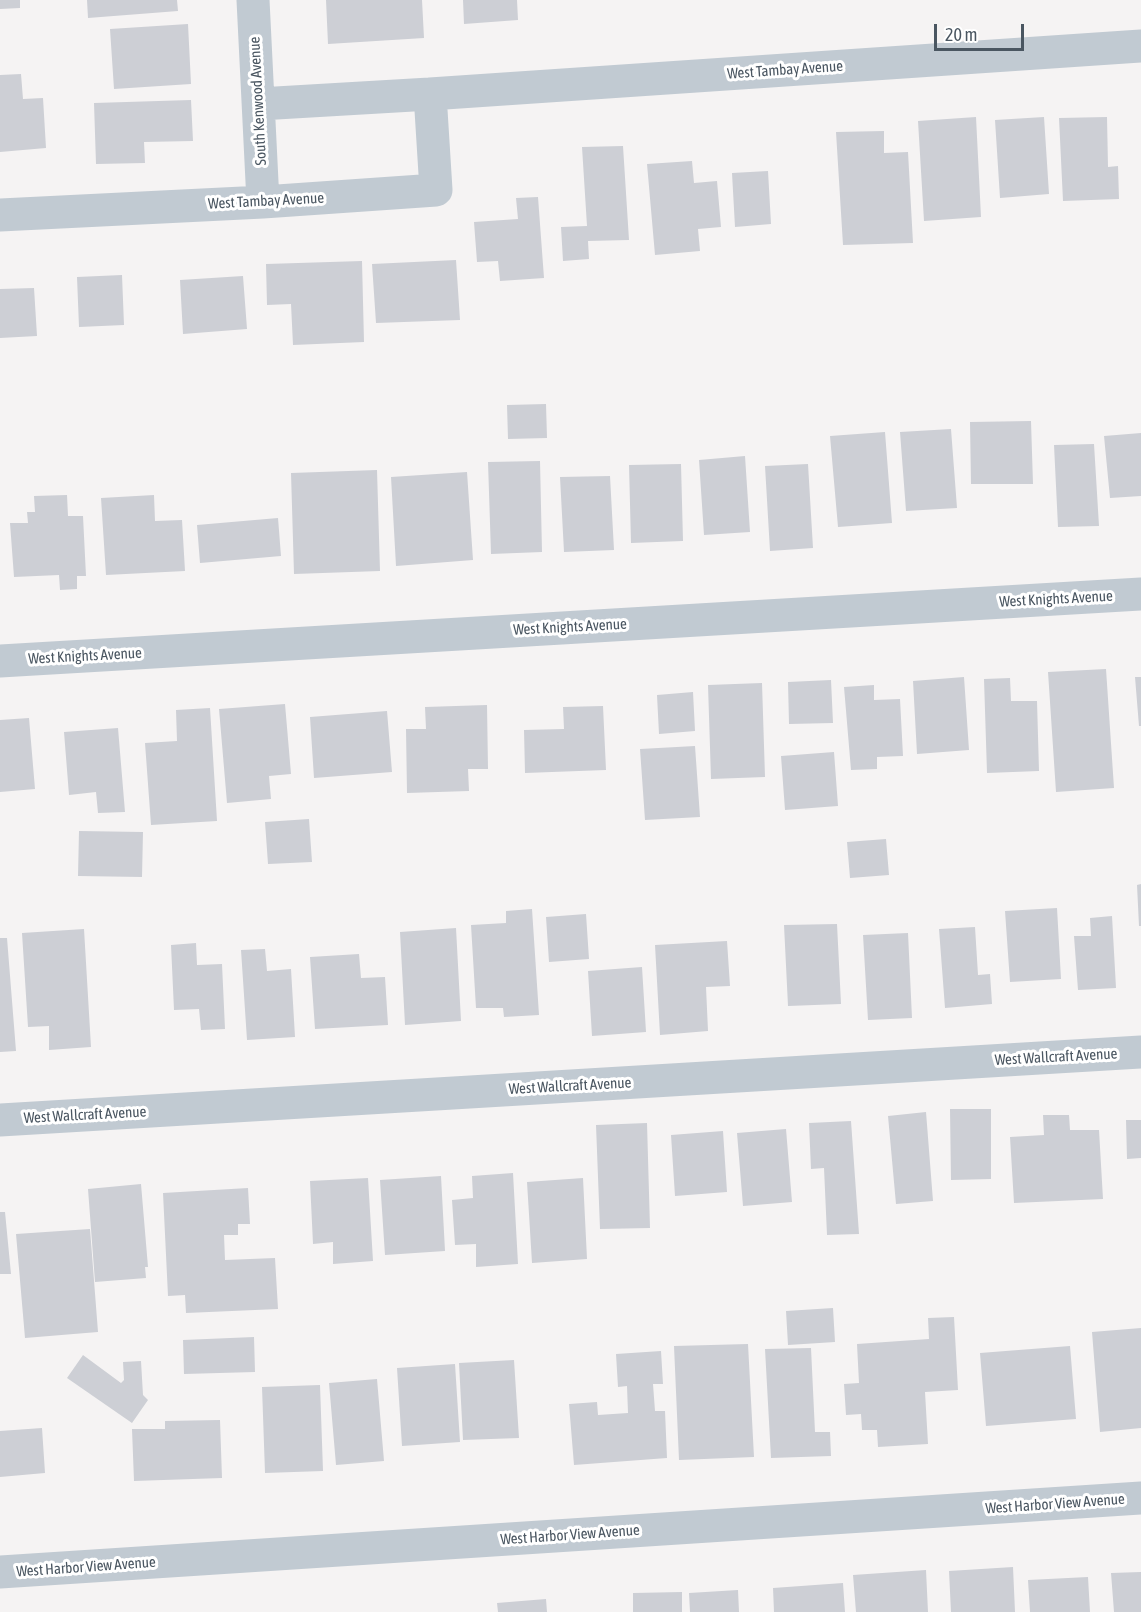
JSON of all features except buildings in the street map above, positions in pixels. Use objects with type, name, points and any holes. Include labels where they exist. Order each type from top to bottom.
[{"type":"street","name":"South Kenwood Avenue","points":[[253,0],[263,202]]},
{"type":"street","name":"West Tambay Avenue","points":[[259,104],[1141,46]]},
{"type":"street","name":"West Tambay Avenue","points":[[0,215],[263,202],[436,190],[430,94]]},
{"type":"street","name":"West Knights Avenue","points":[[0,661],[1141,594]]},
{"type":"street","name":"West Wallcraft Avenue","points":[[0,1120],[1141,1052]]},
{"type":"street","name":"West Harbor View Avenue","points":[[0,1572],[1141,1498]]}]
